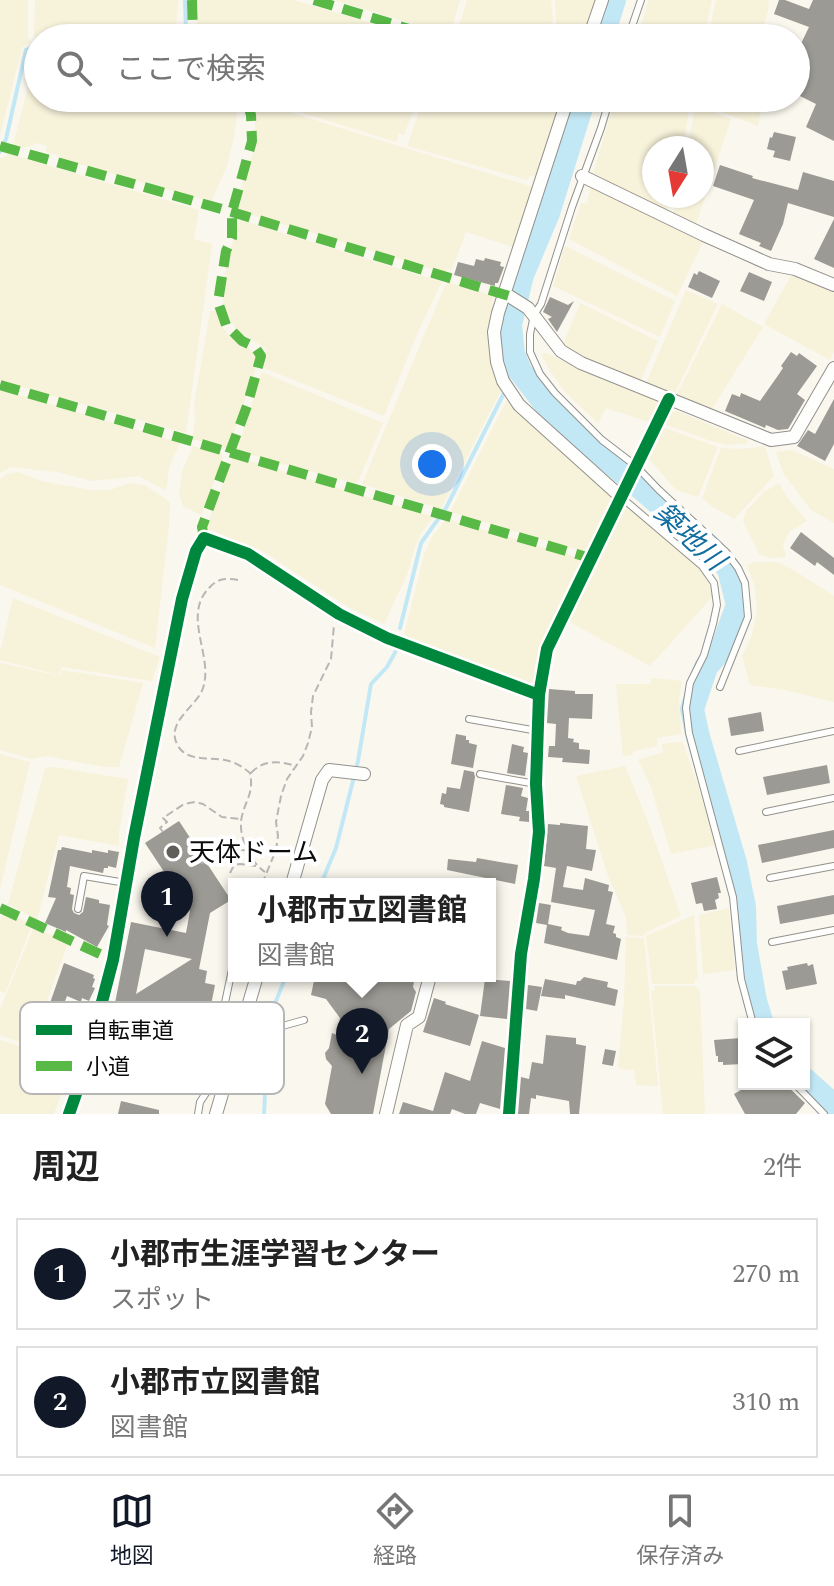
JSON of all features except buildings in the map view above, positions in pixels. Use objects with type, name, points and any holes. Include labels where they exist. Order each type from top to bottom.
[{"type":"street","points":[[594,24],[602,0]]},
{"type":"street","points":[[563,112],[498,313],[494,332],[497,362],[503,381],[519,405],[622,495]]},
{"type":"street","points":[[582,176],[769,264],[795,269],[834,285]]},
{"type":"street","points":[[509,296],[531,312],[561,351],[595,371],[771,440],[794,437],[834,368]]},
{"type":"street","points":[[509,1114],[521,954],[539,832],[536,784],[539,695],[547,649],[669,399]]},
{"type":"street","points":[[102,1002],[182,599],[196,551],[204,538],[248,554],[339,614],[387,638],[539,695]]},
{"type":"street","points":[[294,878],[322,780],[329,770],[364,774]]},
{"type":"street","points":[[249,1002],[255,982]]},
{"type":"street","points":[[386,1114],[407,1025],[419,1017],[428,982]]},
{"type":"street","points":[[69,1114],[76,1094]]},
{"type":"street","points":[[216,1114],[222,1094]]},
{"type":"lane","points":[[633,24],[641,0]]},
{"type":"lane","points":[[606,112],[541,304],[531,312],[530,352],[540,374],[555,393],[602,440],[636,467],[726,552],[738,568],[745,583],[748,617],[720,687]]},
{"type":"lane","points":[[622,495],[702,566],[714,583],[717,605],[713,624],[704,655],[690,683],[686,708],[689,733],[733,897],[741,979],[751,1018]]},
{"type":"lane","points":[[469,719],[538,731]]},
{"type":"lane","points":[[739,751],[834,731]]},
{"type":"lane","points":[[480,774],[536,784]]},
{"type":"lane","points":[[766,812],[834,798]]},
{"type":"lane","points":[[770,878],[834,866]]},
{"type":"lane","points":[[78,909],[84,876],[126,883]]},
{"type":"lane","points":[[772,942],[834,930]]},
{"type":"lane","points":[[225,1002],[229,982]]},
{"type":"lane","points":[[284,1026],[304,1020]]},
{"type":"lane","points":[[801,1090],[824,1114]]},
{"type":"lane","points":[[198,1114],[205,1094]]},
{"type":"path","points":[[238,580],[227,578],[216,582],[200,602],[199,627],[206,673],[203,688],[196,703],[179,719],[174,730],[180,749],[193,757],[231,761],[250,773],[252,785],[241,819],[243,840],[257,865],[265,872]]},
{"type":"path","points":[[264,878],[276,850],[276,822],[281,796],[308,743],[313,696],[331,659],[334,628],[339,614]]},
{"type":"path","points":[[250,773],[266,762],[297,767]]},
{"type":"path","points":[[163,832],[160,828],[167,822],[163,818],[184,804],[195,802],[222,817],[241,819]]},
{"type":"path","points":[[202,864],[209,850],[233,848],[248,851]]},
{"type":"path","points":[[230,873],[234,865],[257,865]]},
{"type":"shaded area","points":[[0,0],[28,0],[24,46],[0,136]]},
{"type":"shaded area","points":[[35,0],[178,0],[176,24],[34,24]]},
{"type":"shaded area","points":[[196,0],[293,0],[374,24],[197,24]]},
{"type":"shaded area","points":[[334,0],[460,0],[453,24],[414,24]]},
{"type":"shaded area","points":[[467,0],[551,0],[552,24],[460,24]]},
{"type":"shaded area","points":[[555,0],[597,0],[589,24],[556,22]]},
{"type":"shaded area","points":[[649,0],[712,0],[707,24],[641,24]]},
{"type":"shaded area","points":[[716,0],[769,0],[764,24],[711,24]]},
{"type":"shaded area","points":[[24,103],[24,112],[236,112],[237,116],[227,166],[211,202],[61,159],[61,156],[46,152],[47,146],[37,143],[24,148],[13,145]]},
{"type":"shaded area","points":[[253,112],[288,112],[533,187],[513,247],[466,232],[452,270],[447,269],[446,273],[236,210],[256,133]]},
{"type":"shaded area","points":[[299,112],[413,112],[404,135],[399,133],[396,142]]},
{"type":"shaded area","points":[[419,112],[559,112],[536,177],[529,176],[528,180],[407,146]]},
{"type":"shaded area","points":[[611,112],[689,112],[685,136],[642,136],[642,199],[593,174]]},
{"type":"shaded area","points":[[694,112],[713,112],[731,119],[714,170],[714,136],[690,136]]},
{"type":"shaded area","points":[[721,112],[760,112],[758,126]]},
{"type":"shaded area","points":[[9,154],[199,210],[194,239],[212,244],[186,433],[0,381],[0,158]]},
{"type":"shaded area","points":[[591,185],[704,240],[677,296],[569,239],[581,203],[587,204]]},
{"type":"shaded area","points":[[675,208],[701,208],[696,224],[673,214]]},
{"type":"shaded area","points":[[240,220],[442,282],[419,329],[384,416],[264,368],[266,348],[238,331],[227,316],[223,303],[228,257]]},
{"type":"shaded area","points":[[565,246],[675,301],[660,337],[553,286]]},
{"type":"shaded area","points":[[792,274],[834,291],[834,351],[830,360],[764,324]]},
{"type":"shaded area","points":[[448,282],[493,296],[489,334],[492,367],[501,390],[441,509],[362,484]]},
{"type":"shaded area","points":[[686,290],[718,304],[675,393],[646,383]]},
{"type":"shaded area","points":[[580,303],[658,341],[641,380],[636,381],[588,363],[566,349],[563,344]]},
{"type":"shaded area","points":[[722,304],[763,327],[712,409],[677,394]]},
{"type":"shaded area","points":[[210,311],[217,311],[230,337],[251,350],[256,357],[257,365],[228,449],[192,439],[194,405]]},
{"type":"shaded area","points":[[546,353],[661,400],[649,422],[606,408],[598,423],[565,392],[541,354]]},
{"type":"shaded area","points":[[262,372],[383,423],[357,484],[237,451]]},
{"type":"shaded area","points":[[0,389],[180,443],[169,467],[165,490],[139,476],[92,481],[57,472],[11,467],[0,473]]},
{"type":"shaded area","points":[[507,400],[614,494],[589,549],[582,551],[450,512]]},
{"type":"shaded area","points":[[677,411],[748,443],[728,445],[714,442],[664,424],[670,413]]},
{"type":"shaded area","points":[[662,427],[718,447],[698,497],[676,490],[648,458]]},
{"type":"shaded area","points":[[193,446],[221,454],[223,459],[201,515],[183,506],[179,494],[182,471]]},
{"type":"shaded area","points":[[765,446],[774,476],[734,519],[702,498],[721,448]]},
{"type":"shaded area","points":[[792,450],[834,469],[834,523],[811,510],[783,473],[776,452]]},
{"type":"shaded area","points":[[233,456],[434,517],[421,533],[407,575],[384,624],[350,608],[262,551],[206,528]]},
{"type":"shaded area","points":[[19,472],[41,481],[90,490],[110,490],[130,483],[144,485],[170,503],[155,648],[0,585],[0,479]]},
{"type":"shaded area","points":[[779,483],[807,521],[789,532],[783,545],[786,557],[771,558],[759,554],[743,521],[746,511],[764,492]]},
{"type":"shaded area","points":[[627,505],[697,565],[706,577],[713,596],[650,666],[566,620]]},
{"type":"shaded area","points":[[447,519],[580,558],[583,563],[540,650],[534,682],[527,683],[404,635],[424,555],[433,535]]},
{"type":"shaded area","points":[[777,562],[834,596],[834,702],[750,685],[742,656],[752,635],[757,610],[755,588],[747,565]]},
{"type":"shaded area","points":[[13,598],[160,657],[152,681],[62,667],[58,675],[0,660]]},
{"type":"shaded area","points":[[0,663],[60,676],[62,670],[143,683],[119,767],[46,756],[32,759],[0,750]]},
{"type":"shaded area","points":[[652,678],[682,681],[679,698],[681,734],[657,738],[657,746],[623,756],[616,684],[650,684]]},
{"type":"shaded area","points":[[683,743],[716,845],[671,854],[651,787],[638,760],[663,752],[662,744]]},
{"type":"shaded area","points":[[0,754],[30,762],[0,889]]},
{"type":"shaded area","points":[[625,766],[681,916],[643,936],[627,935],[626,917],[608,876],[576,776]]},
{"type":"shaded area","points":[[45,768],[128,779],[119,846],[59,835],[37,920],[8,904]]},
{"type":"shaded area","points":[[729,908],[735,970],[703,974],[699,915]]},
{"type":"shaded area","points":[[4,911],[32,925],[5,993],[0,991],[0,919]]},
{"type":"shaded area","points":[[694,915],[698,979],[695,984],[652,984],[646,936]]},
{"type":"shaded area","points":[[34,927],[68,943],[46,1002],[20,1002],[20,1042],[0,1035],[0,1009]]},
{"type":"shaded area","points":[[626,937],[644,938],[658,1086],[636,1085],[634,1070],[618,1066]]},
{"type":"shaded area","points":[[654,986],[695,986],[700,991],[705,1114],[663,1114],[651,991],[655,990]]},
{"type":"shaded area","points":[[0,1040],[20,1046],[20,1094],[61,1094],[54,1114],[0,1114]]},
{"type":"waterway","points":[[185,0],[186,24]]},
{"type":"waterway","name":"築地川","points":[[606,24],[614,0]]},
{"type":"waterway","points":[[0,152],[6,139],[24,59]]},
{"type":"waterway","name":"築地川","points":[[580,112],[548,213],[522,275],[510,325],[513,354],[520,371],[551,411],[710,547],[729,569],[738,605],[722,648],[706,667],[692,709],[735,863],[744,907],[745,944],[760,1018]]},
{"type":"waterway","points":[[507,382],[513,354]]},
{"type":"waterway","points":[[400,628],[421,543],[446,508],[505,391]]},
{"type":"waterway","points":[[324,878],[336,848],[358,761],[371,684],[387,667],[397,649]]},
{"type":"waterway","points":[[276,1002],[284,982]]},
{"type":"waterway","name":"築地川","points":[[810,1084],[834,1106]]},
{"type":"waterway","points":[[264,1114],[265,1094]]},
{"type":"marked path","points":[[192,0],[193,24]]},
{"type":"marked path","points":[[314,0],[393,24]]},
{"type":"marked path","points":[[204,538],[202,527],[247,406],[261,356],[255,347],[242,341],[226,325],[218,302],[226,251],[232,238],[232,212],[252,141],[250,112]]},
{"type":"marked path","points":[[0,146],[509,296]]},
{"type":"marked path","points":[[0,385],[590,558]]},
{"type":"marked path","points":[[0,908],[113,960]]},
{"type":"cycle path","points":[[509,1114],[521,954],[539,832],[536,784],[539,695],[547,649],[669,399]]},
{"type":"cycle path","points":[[102,1002],[113,960],[182,599],[196,551],[204,538],[248,554],[339,614],[387,638],[539,695]]},
{"type":"cycle path","points":[[69,1114],[76,1094]]},
{"type":"place","name":"天体ドーム","points":[[173,852]]},
{"type":"place","name":"小郡市生涯学習センター","points":[[167,937]]},
{"type":"place","name":"小郡市立図書館","points":[[362,1074]]}]
